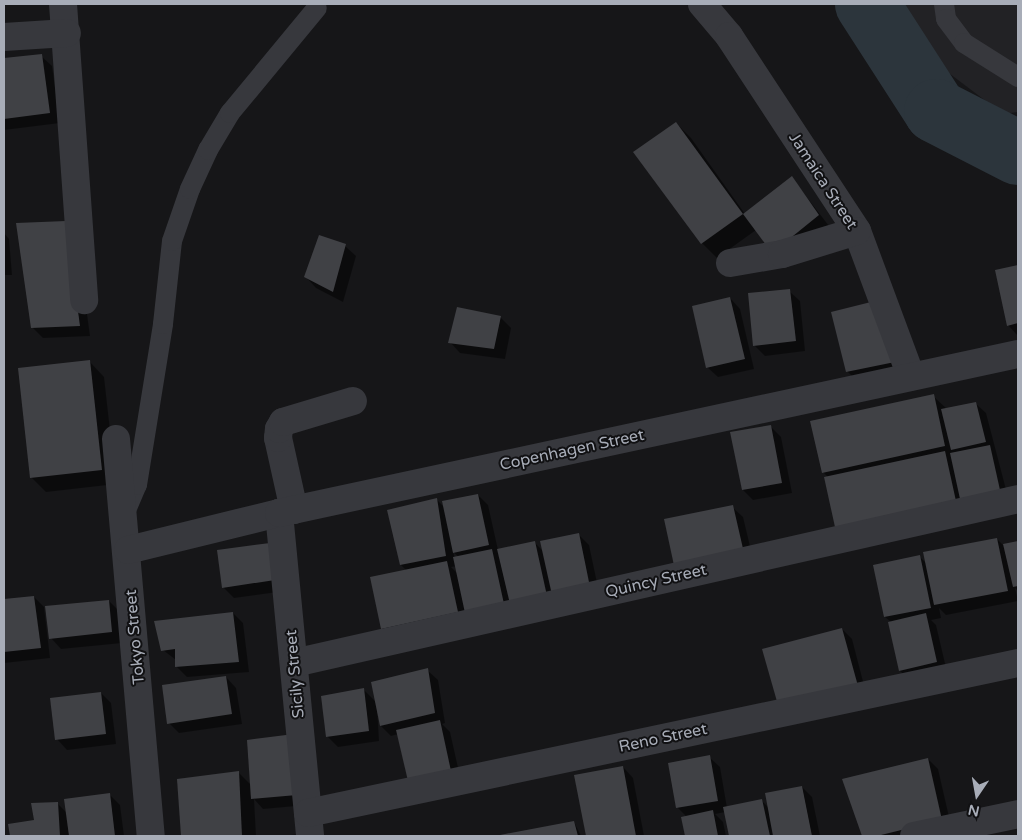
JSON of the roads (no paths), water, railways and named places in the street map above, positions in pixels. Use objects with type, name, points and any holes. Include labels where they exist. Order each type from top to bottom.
[{"type":"street","points":[[63,4],[67,33],[84,300]]},
{"type":"street","name":"Jamaica Street","points":[[702,4],[729,36],[857,231],[911,376]]},
{"type":"street","points":[[4,37],[67,33]]},
{"type":"street","points":[[730,264],[782,254],[857,231]]},
{"type":"street","name":"Copenhagen Street","points":[[128,550],[287,511],[1018,354]]},
{"type":"street","name":"Sicily Street","points":[[309,824],[294,663],[287,511],[278,438],[279,429],[283,422],[353,401]]},
{"type":"street","name":"Tokyo Street","points":[[116,439],[128,550],[151,836]]},
{"type":"street","name":"Quincy Street","points":[[294,663],[1018,499]]},
{"type":"street","name":"Reno Street","points":[[309,824],[1018,663]]},
{"type":"street","points":[[914,836],[1018,814]]},
{"type":"lane","points":[[944,4],[946,19],[964,43],[1018,77]]},
{"type":"lane","points":[[124,516],[137,485],[163,324],[172,241],[190,189],[208,150],[230,113],[316,8]]},
{"type":"waterway","points":[[867,4],[936,111],[1018,153]]}]
